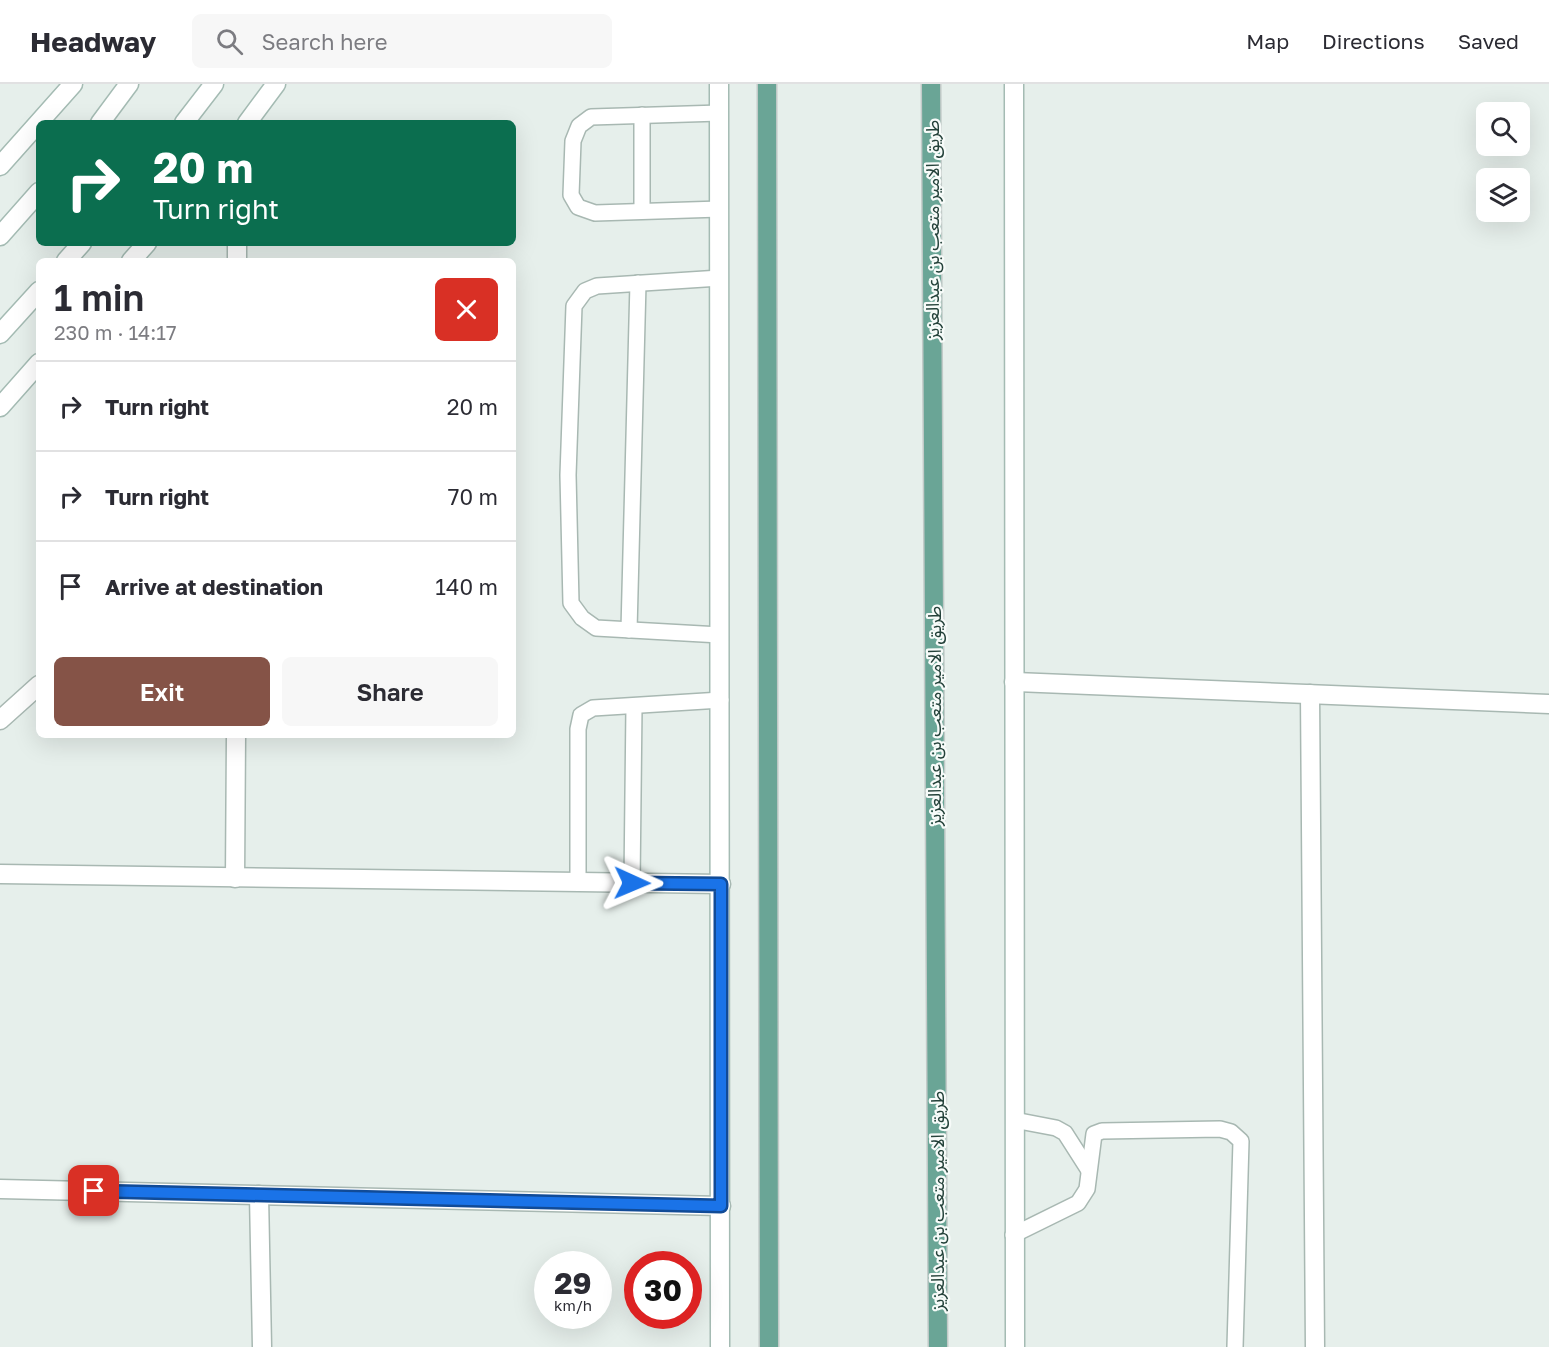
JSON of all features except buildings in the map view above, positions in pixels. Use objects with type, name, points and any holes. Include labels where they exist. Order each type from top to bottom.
[{"type":"main road","points":[[767,84],[769,1347]]},
{"type":"main road","name":"طريق الامير متعب بن عبدالعزيز","points":[[931,84],[938,1347]]},
{"type":"street","points":[[41,120],[73,84]]},
{"type":"street","points":[[102,120],[129,84]]},
{"type":"street","points":[[186,120],[214,84]]},
{"type":"street","points":[[249,120],[276,84]]},
{"type":"street","points":[[719,84],[720,1347]]},
{"type":"street","points":[[1014,84],[1013,1235],[1015,1347]]},
{"type":"street","points":[[0,166],[36,126]]},
{"type":"street","points":[[0,236],[36,195]]},
{"type":"street","points":[[69,258],[79,246]]},
{"type":"street","points":[[134,258],[144,246]]},
{"type":"street","points":[[0,334],[36,294]]},
{"type":"street","points":[[0,407],[36,366]]},
{"type":"street","points":[[1014,682],[1549,704]]},
{"type":"street","points":[[0,720],[36,688]]},
{"type":"street","points":[[1310,694],[1315,1347]]},
{"type":"street","points":[[235,878],[236,738]]},
{"type":"street","points":[[0,874],[721,884]]},
{"type":"street","points":[[0,1189],[721,1206]]},
{"type":"street","points":[[259,1195],[262,1347]]},
{"type":"lane","points":[[720,113],[591,117],[579,126],[573,141],[571,195],[578,207],[595,213],[720,208]]},
{"type":"lane","points":[[642,115],[642,211]]},
{"type":"lane","points":[[720,278],[597,286],[585,291],[574,306],[568,475],[571,603],[582,618],[596,628],[720,635]]},
{"type":"lane","points":[[629,630],[638,283]]},
{"type":"lane","points":[[579,882],[578,729],[581,715],[593,708],[721,700]]},
{"type":"lane","points":[[632,883],[634,706]]},
{"type":"lane","points":[[1014,1120],[1056,1128],[1065,1133],[1088,1169]]},
{"type":"lane","points":[[1013,1235],[1078,1203],[1087,1189],[1094,1134],[1102,1131],[1220,1129],[1231,1132],[1241,1142],[1235,1347]]},
{"type":"route","points":[[94,1191],[721,1206],[721,884],[632,883]]}]
